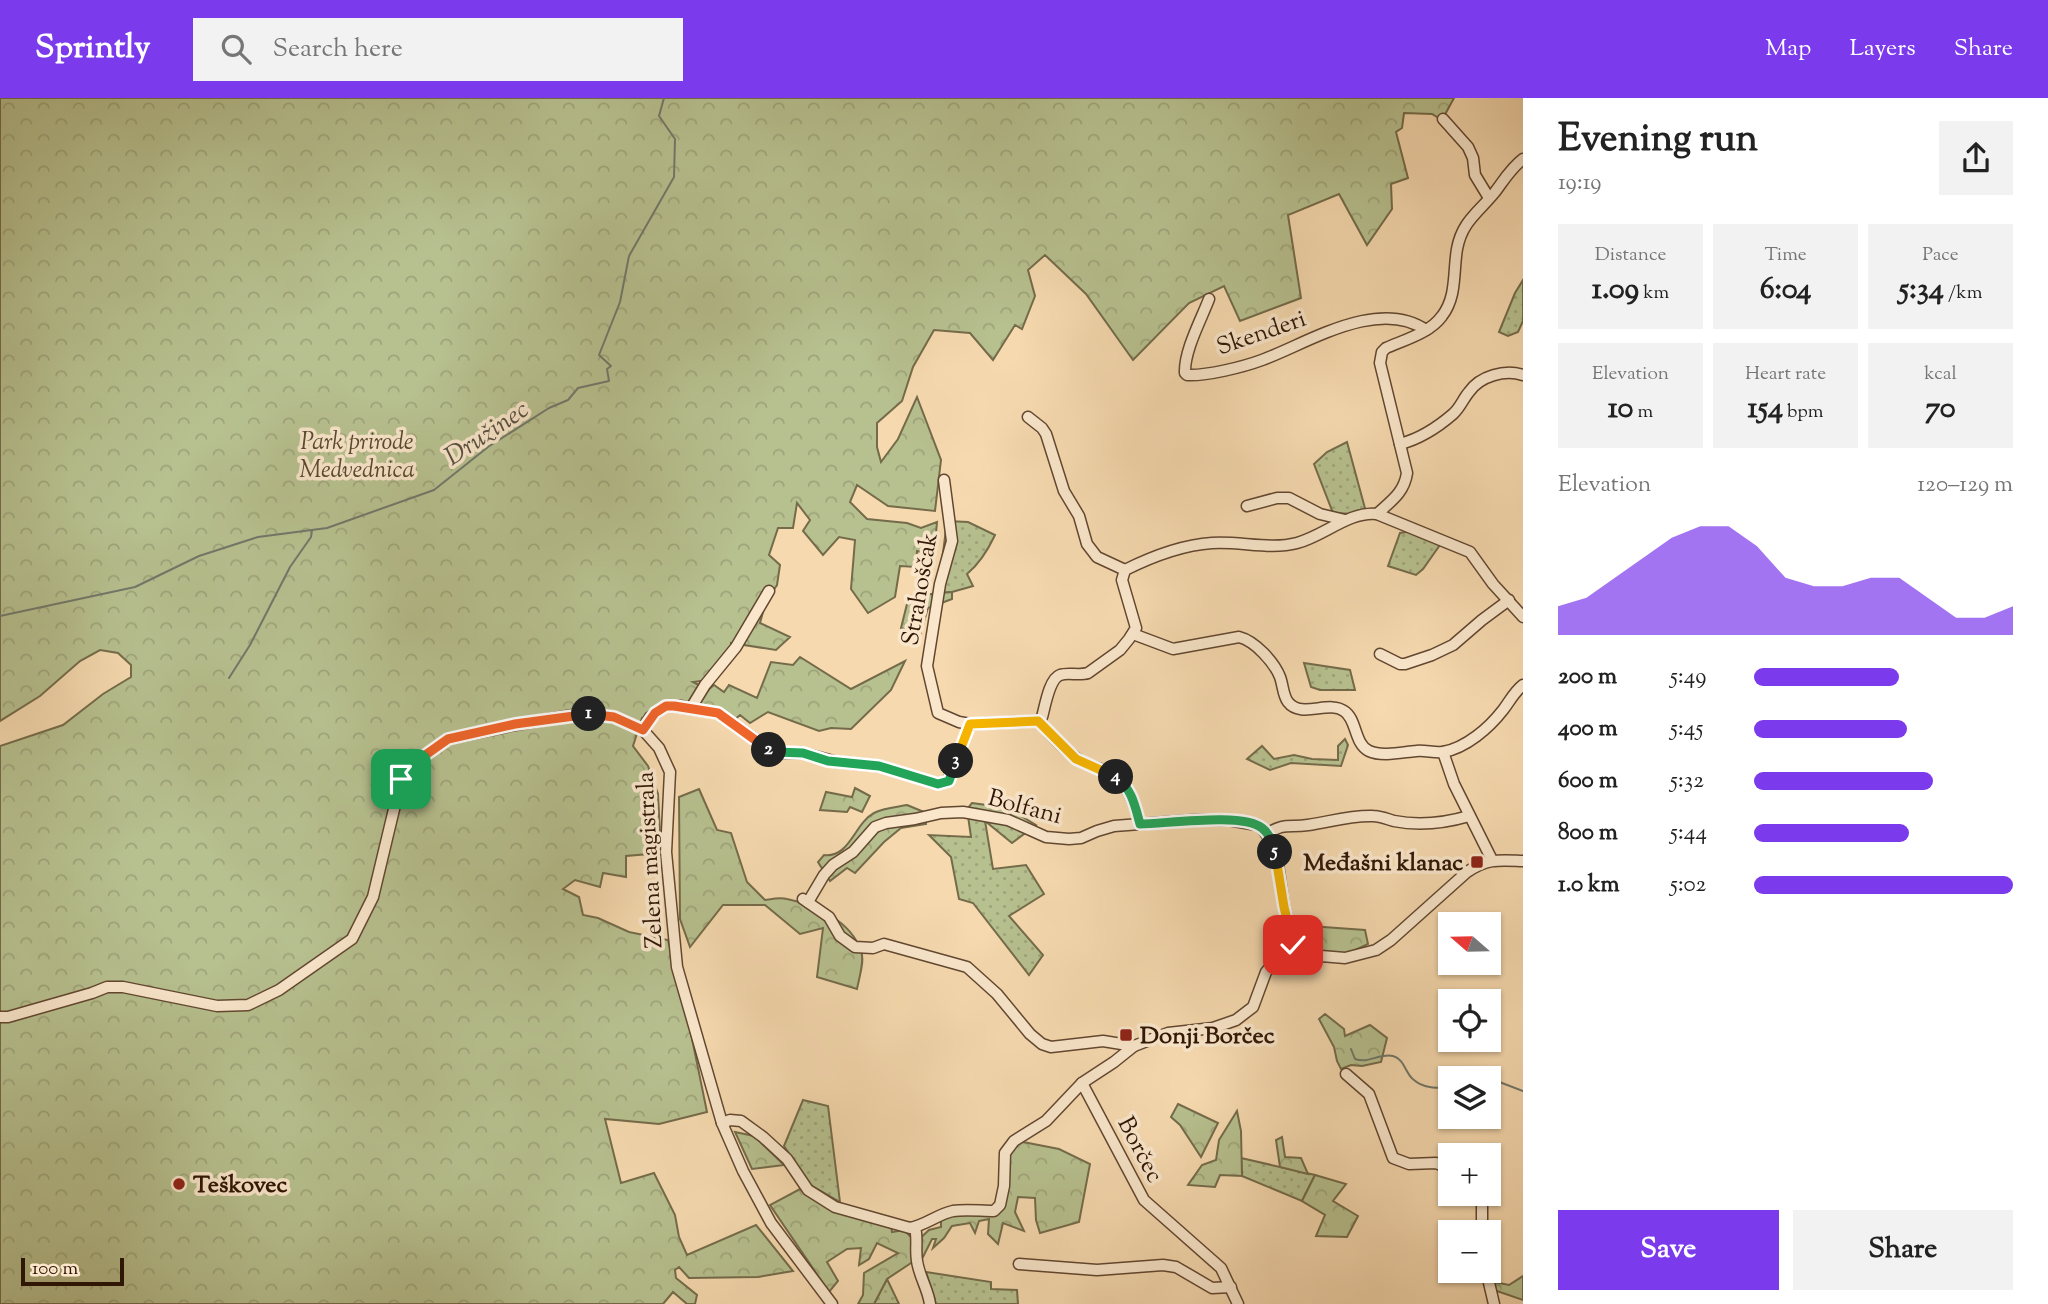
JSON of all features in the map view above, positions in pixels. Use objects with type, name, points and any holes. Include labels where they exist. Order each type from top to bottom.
[{"type":"street","points":[[1443,119],[1468,147],[1473,158],[1475,175],[1489,198]]},
{"type":"street","points":[[1377,514],[1397,496],[1405,482],[1407,468],[1381,358],[1386,348],[1426,330],[1442,317],[1450,301],[1463,228],[1514,166],[1523,159]]},
{"type":"street","name":"Skenderi","points":[[1209,299],[1187,357],[1184,368],[1187,375],[1249,364],[1317,335],[1380,318],[1402,320],[1426,330]]},
{"type":"street","points":[[1400,444],[1419,438],[1453,415],[1472,387],[1479,383],[1505,372],[1523,375]]},
{"type":"street","points":[[1028,417],[1046,434],[1066,497],[1079,516],[1087,544],[1097,556],[1125,570],[1165,553],[1208,543],[1276,545],[1299,542],[1345,520],[1377,514],[1465,549],[1523,617]]},
{"type":"street","name":"Strahoščak","points":[[944,480],[952,541],[940,584],[927,666],[938,713],[970,724]]},
{"type":"street","points":[[1247,506],[1277,498],[1289,498],[1320,514],[1345,520]]},
{"type":"street","points":[[0,1017],[8,1017],[107,987],[123,987],[217,1006],[248,1004],[279,990],[352,939],[373,897],[401,779],[424,756],[448,739],[515,724],[585,713],[614,717],[643,730],[650,717],[661,709],[674,706],[718,713],[770,750],[803,753],[837,762],[879,766],[938,784],[946,782],[951,776],[970,724],[1038,721],[1042,717],[1051,684],[1056,677],[1088,673],[1120,650],[1133,634],[1136,625],[1122,580],[1125,570]]},
{"type":"street","points":[[691,709],[705,685],[736,647],[769,591]]},
{"type":"street","points":[[1380,654],[1405,664],[1444,650],[1509,600]]},
{"type":"street","points":[[1133,634],[1174,649],[1239,636],[1252,644],[1276,669],[1285,698],[1291,706],[1345,711],[1367,750],[1381,753],[1422,750],[1443,752],[1463,744],[1499,715],[1523,685]]},
{"type":"street","points":[[1038,721],[1076,759],[1108,772],[1128,788],[1140,824]]},
{"type":"street","name":"Zelena magistrala","points":[[643,730],[659,747],[670,772],[666,852],[677,967],[722,1123],[743,1171],[771,1223],[832,1304]]},
{"type":"street","points":[[1443,752],[1454,784],[1492,860]]},
{"type":"street","name":"Bolfani","points":[[1134,1046],[1103,1041],[1051,1047],[1042,1044],[1030,1034],[998,994],[967,967],[884,944],[873,948],[855,947],[840,936],[829,916],[805,900],[833,864],[853,852],[875,827],[941,813],[962,812],[1008,820],[1045,837],[1069,839],[1081,838],[1106,828],[1194,820],[1228,820],[1257,825],[1267,834]]},
{"type":"street","points":[[1297,954],[1284,907],[1274,848],[1267,834],[1283,825],[1304,826],[1362,816],[1430,823],[1469,816]]},
{"type":"street","points":[[722,1123],[730,1120],[741,1121],[763,1137],[787,1159],[808,1190],[835,1206],[910,1228],[954,1211],[994,1211],[1000,1205],[1004,1186],[1005,1153],[1014,1141],[1046,1121],[1082,1083],[1134,1046],[1168,1033],[1213,1028],[1236,1020],[1253,1007],[1261,981],[1272,965],[1297,954],[1345,958],[1376,950],[1477,865],[1492,860],[1523,861]]},
{"type":"street","points":[[1346,1074],[1368,1094],[1393,1158],[1409,1164],[1438,1164]]},
{"type":"street","name":"Borčec","points":[[1082,1083],[1144,1200],[1222,1268],[1238,1304]]},
{"type":"street","points":[[915,1227],[918,1237],[916,1261],[930,1304]]},
{"type":"street","points":[[1019,1264],[1097,1270],[1163,1265],[1176,1267],[1212,1288],[1231,1287]]},
{"type":"street","points":[[1489,1283],[1494,1304]]},
{"type":"green space","name":"Park prirode Medvednica","points":[[0,98],[1454,98],[1442,120],[1432,114],[1404,113],[1402,128],[1396,132],[1408,178],[1391,184],[1392,209],[1367,245],[1339,194],[1288,215],[1301,298],[1240,321],[1224,286],[1189,303],[1133,360],[1086,294],[1045,255],[1028,270],[1035,296],[1022,329],[1015,325],[993,360],[970,333],[934,330],[913,367],[902,401],[877,423],[877,447],[881,462],[898,439],[917,397],[941,460],[935,511],[888,506],[857,485],[850,502],[867,519],[907,523],[921,528],[937,522],[934,555],[917,551],[916,567],[900,566],[895,597],[868,613],[851,589],[855,540],[839,537],[823,555],[803,531],[810,520],[797,503],[793,528],[778,528],[769,555],[780,565],[777,585],[766,601],[760,623],[790,637],[776,650],[731,643],[730,663],[722,666],[715,679],[693,682],[708,690],[714,685],[724,692],[729,685],[757,698],[771,662],[793,665],[800,657],[851,689],[905,661],[891,690],[851,729],[831,728],[819,731],[768,712],[750,723],[740,715],[733,721],[706,706],[680,700],[642,718],[633,746],[648,766],[658,794],[661,853],[626,856],[626,877],[603,873],[600,887],[575,880],[563,889],[579,897],[583,915],[598,918],[629,932],[668,940],[707,1112],[659,1124],[605,1119],[621,1183],[654,1173],[675,1215],[679,1237],[687,1255],[756,1225],[793,1271],[758,1277],[689,1278],[679,1267],[675,1270],[676,1278],[697,1295],[695,1304],[687,1304],[673,1292],[663,1304],[0,1304],[0,746],[63,725],[103,694],[131,677],[131,665],[118,653],[100,650],[80,661],[40,696],[0,721]]},
{"type":"green space","points":[[1523,280],[1523,321],[1518,332],[1508,336],[1499,332]]},
{"type":"green space","points":[[1347,442],[1366,512],[1333,513],[1314,464],[1327,452]]},
{"type":"green space","points":[[947,521],[968,522],[995,535],[983,556],[967,574],[973,586],[938,593]]},
{"type":"green space","points":[[1412,531],[1442,542],[1416,575],[1388,566],[1400,533]]},
{"type":"green space","points":[[952,592],[952,599],[928,608],[920,635],[901,628],[909,596]]},
{"type":"green space","points":[[1304,663],[1350,670],[1355,690],[1320,690],[1311,687]]},
{"type":"green space","points":[[1345,739],[1348,745],[1341,766],[1291,763],[1270,770],[1247,759],[1262,746],[1274,759],[1294,755],[1338,760],[1338,746]]},
{"type":"green space","points":[[855,788],[870,796],[862,812],[850,807],[847,812],[820,810],[826,792],[852,797]]},
{"type":"green space","points":[[699,789],[717,830],[731,833],[747,882],[765,900],[784,898],[809,905],[831,916],[849,931],[862,955],[857,989],[817,977],[823,928],[800,934],[765,905],[723,905],[690,947],[680,919],[679,797]]},
{"type":"green space","points":[[972,803],[1008,808],[1036,825],[1012,843],[985,821],[993,869],[1026,865],[1044,894],[1009,916],[1043,955],[1029,975],[973,903],[959,899],[951,857],[929,835],[971,837],[967,809]]},
{"type":"green space","points":[[907,805],[924,812],[926,824],[901,828],[855,873],[847,868],[830,881],[818,862],[824,855],[833,855],[846,846],[861,825],[874,813]]},
{"type":"green space","points":[[1295,925],[1365,930],[1368,944],[1347,954],[1300,948]]},
{"type":"green space","points":[[1325,1014],[1344,1029],[1345,1036],[1370,1025],[1387,1038],[1381,1062],[1351,1065],[1341,1069],[1334,1047],[1319,1019]]},
{"type":"green space","points":[[803,1100],[828,1106],[840,1202],[809,1184],[784,1146]]},
{"type":"green space","points":[[1178,1104],[1218,1123],[1201,1157],[1180,1125],[1171,1117]]},
{"type":"green space","points":[[1237,1111],[1241,1131],[1242,1176],[1220,1175],[1215,1187],[1188,1185],[1202,1165],[1216,1160],[1219,1140]]},
{"type":"green space","points":[[735,1132],[754,1136],[784,1165],[752,1169]]},
{"type":"green space","points":[[1282,1137],[1285,1157],[1301,1158],[1308,1174],[1280,1167],[1276,1140]]},
{"type":"green space","points":[[1018,1141],[1059,1149],[1090,1164],[1079,1222],[1040,1233],[1036,1220],[1035,1198],[1018,1197],[1015,1212],[1024,1231],[1003,1223],[998,1244],[988,1234],[989,1219],[979,1221],[975,1233],[970,1223],[952,1226],[933,1248],[936,1239],[932,1239],[923,1257],[887,1279],[874,1304],[858,1304],[863,1295],[864,1273],[898,1253],[877,1243],[869,1259],[859,1265],[861,1248],[847,1249],[827,1262],[838,1281],[829,1292],[770,1205],[800,1189],[832,1209],[891,1226],[892,1232],[904,1230],[916,1242],[929,1230],[941,1227],[941,1219],[955,1214],[999,1213],[1008,1155]]},
{"type":"green space","points":[[1241,1158],[1315,1175],[1302,1201],[1242,1176]]},
{"type":"green space","points":[[1315,1175],[1346,1184],[1333,1201],[1358,1216],[1347,1237],[1316,1236],[1325,1215],[1302,1201]]},
{"type":"green space","points":[[926,1272],[991,1282],[991,1289],[1017,1290],[1018,1304],[936,1304]]},
{"type":"green space","points":[[1523,1276],[1523,1300],[1494,1290],[1494,1283],[1509,1285]]},
{"type":"green space","points":[[887,1279],[899,1304],[874,1304]]},
{"type":"waterway","name":"Družinec","points":[[0,616],[135,587],[199,556],[258,537],[327,528],[434,490],[488,447],[549,408],[568,400],[578,388],[609,381],[607,369],[611,366],[599,355],[620,302],[629,256],[674,177],[675,139],[659,116],[664,98]]},
{"type":"waterway","points":[[229,678],[250,645],[290,567],[311,537],[312,530]]},
{"type":"waterway","points":[[1351,1049],[1355,1059],[1360,1060],[1393,1056],[1400,1060],[1418,1083],[1438,1087]]},
{"type":"waterway","points":[[1501,1083],[1523,1091]]},
{"type":"place","name":"Međašni klanac","points":[[1477,862]]},
{"type":"place","name":"Donji Borčec","points":[[1126,1035]]},
{"type":"place","name":"Teškovec","points":[[179,1184]]},
{"type":"route","points":[[401,779],[424,756],[448,739],[515,724],[585,713],[614,717],[643,730],[655,713],[666,706],[674,706],[718,713],[770,750],[803,753],[828,761],[879,766],[938,784],[949,781],[970,724],[1038,721],[1076,759],[1108,772],[1128,788],[1140,824],[1217,819],[1262,828],[1274,848],[1293,945]]}]
